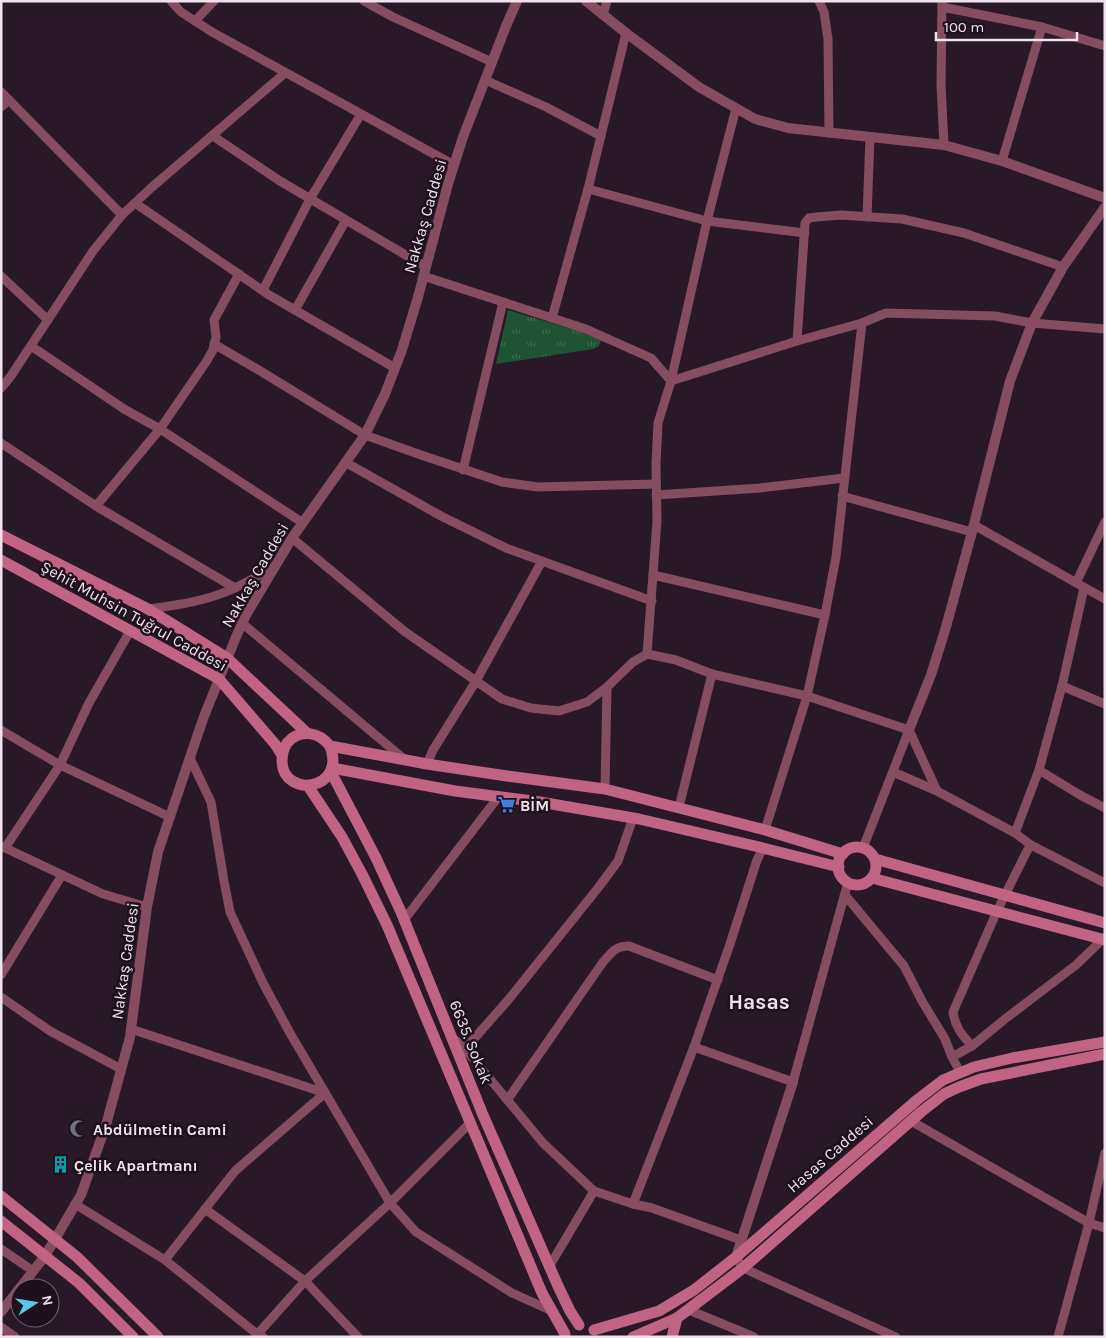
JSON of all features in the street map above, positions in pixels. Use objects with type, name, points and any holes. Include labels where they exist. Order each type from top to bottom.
[{"type":"main road","name":"Şehit Muhsin Tuğrul Caddesi","points":[[1,535],[148,608],[227,658],[307,733]]},
{"type":"main road","name":"Şehit Muhsin Tuğrul Caddesi","points":[[1,560],[219,679],[275,744],[282,755]]},
{"type":"main road","points":[[298,734],[316,734],[330,746],[334,754],[332,770],[325,779],[317,784],[308,786],[299,784],[291,780],[285,773],[282,755],[285,746],[290,739],[298,734]]},
{"type":"main road","points":[[330,746],[427,764],[605,789],[765,830],[843,854]]},
{"type":"main road","points":[[332,770],[633,818],[839,867]]},
{"type":"main road","name":"6635. Sokak","points":[[332,770],[376,858],[404,920],[483,1115],[570,1311],[579,1325]]},
{"type":"main road","name":"6635. Sokak","points":[[308,786],[342,837],[387,925],[542,1293],[564,1335]]},
{"type":"main road","points":[[852,848],[863,848],[870,852],[875,859],[876,869],[868,882],[858,885],[848,882],[841,876],[839,862],[843,854],[852,848]]},
{"type":"main road","points":[[875,859],[1105,923]]},
{"type":"main road","points":[[872,878],[1104,939]]},
{"type":"main road","name":"Hasas Caddesi","points":[[597,1334],[659,1311],[694,1290],[736,1257],[943,1080],[974,1067],[1012,1058],[1105,1042]]},
{"type":"main road","name":"Hasas Caddesi","points":[[633,1337],[677,1318],[743,1268],[944,1094],[981,1079],[1105,1054]]},
{"type":"main road","points":[[1,1196],[77,1257],[158,1337]]},
{"type":"main road","points":[[1,1221],[79,1283],[133,1337]]},
{"type":"main road","points":[[672,1337],[677,1318]]},
{"type":"main road","points":[[564,1335],[569,1329],[579,1325],[584,1325],[597,1334]]},
{"type":"street","points":[[171,1],[181,12],[212,32],[454,165]]},
{"type":"street","points":[[195,21],[214,1]]},
{"type":"street","name":"Nakkaş Caddesi","points":[[1,1312],[45,1256],[80,1195],[106,1124],[131,1029],[147,907],[158,852],[203,720],[242,623],[292,538],[364,435],[385,394],[402,350],[463,137],[517,1]]},
{"type":"street","points":[[586,1],[603,16],[699,86],[755,119],[788,128],[944,145],[1002,161],[1105,198]]},
{"type":"street","points":[[603,16],[607,1]]},
{"type":"street","points":[[819,1],[824,12],[828,39],[829,132]]},
{"type":"street","points":[[370,3],[393,17],[492,62]]},
{"type":"street","points":[[944,145],[941,85],[942,4],[1042,27],[1105,46]]},
{"type":"street","points":[[1002,161],[1042,27]]},
{"type":"street","points":[[552,318],[588,189],[626,33]]},
{"type":"street","points":[[1,388],[11,376],[93,251],[122,215],[150,188],[285,73]]},
{"type":"street","points":[[485,80],[546,107],[601,136]]},
{"type":"street","points":[[1,92],[122,215]]},
{"type":"street","points":[[1,107],[9,100]]},
{"type":"street","points":[[647,654],[657,521],[656,464],[658,423],[671,382],[707,221],[736,108]]},
{"type":"street","points":[[263,290],[310,199],[361,114]]},
{"type":"street","points":[[213,136],[280,181],[346,220],[425,272],[503,302],[586,328],[651,358],[671,382]]},
{"type":"street","points":[[866,217],[870,137]]},
{"type":"street","points":[[588,189],[707,221],[805,233]]},
{"type":"street","points":[[135,203],[263,290],[395,368]]},
{"type":"street","points":[[863,848],[934,667],[973,529],[1010,381],[1032,323],[1063,267],[1105,207]]},
{"type":"street","points":[[798,340],[805,223],[810,218],[842,215],[902,219],[964,233],[1063,267]]},
{"type":"street","points":[[296,310],[346,220]]},
{"type":"street","points":[[96,506],[160,429],[206,362],[213,350],[216,337],[214,320],[239,274]]},
{"type":"street","points":[[1,276],[48,320]]},
{"type":"street","points":[[463,470],[503,302]]},
{"type":"street","points":[[671,382],[798,340],[862,323],[886,313],[994,316],[1032,323],[1105,329]]},
{"type":"street","points":[[765,830],[806,696],[825,615],[836,557],[862,323]]},
{"type":"street","points":[[214,344],[364,435],[463,470],[502,482],[538,487],[656,484]]},
{"type":"street","points":[[31,346],[124,409],[160,429],[302,523]]},
{"type":"street","points":[[1,443],[96,506],[235,588]]},
{"type":"street","points":[[345,462],[441,516],[506,548],[652,601]]},
{"type":"street","points":[[656,495],[760,488],[844,478]]},
{"type":"street","points":[[842,496],[973,529],[1105,599]]},
{"type":"street","points":[[1015,833],[1039,770],[1062,686],[1080,585],[1105,522]]},
{"type":"street","points":[[292,538],[404,631],[502,699],[531,708],[559,711],[587,702],[607,687],[632,662],[647,654],[676,660],[712,674],[806,696],[909,730],[937,791]]},
{"type":"street","points":[[427,764],[433,750],[476,681],[542,561]]},
{"type":"street","points":[[148,608],[183,605],[207,599],[235,588],[276,565]]},
{"type":"street","points":[[653,575],[825,615]]},
{"type":"street","points":[[242,623],[405,760]]},
{"type":"street","points":[[130,630],[89,703],[60,765],[3,847],[103,894],[147,907]]},
{"type":"street","points":[[679,807],[712,674]]},
{"type":"street","points":[[1062,686],[1105,704]]},
{"type":"street","points":[[605,789],[607,687]]},
{"type":"street","points":[[1,730],[60,765],[170,817]]},
{"type":"street","points":[[190,758],[211,802],[230,912],[263,983],[290,1033],[390,1203],[416,1232],[512,1294],[552,1311]]},
{"type":"street","points":[[1039,770],[1105,808]]},
{"type":"street","points":[[893,772],[937,791],[1015,833],[1031,845],[1105,883]]},
{"type":"street","points":[[404,920],[499,796]]},
{"type":"street","points":[[465,1049],[509,998],[618,861],[633,818]]},
{"type":"street","points":[[972,1046],[959,1032],[954,1021],[953,1012],[997,911],[1031,845]]},
{"type":"street","points":[[633,1204],[694,1047],[757,860],[763,848]]},
{"type":"street","points":[[1,975],[62,875]]},
{"type":"street","points":[[848,882],[793,1082],[736,1257],[743,1268],[896,1337]]},
{"type":"street","points":[[845,895],[904,966],[922,1002],[945,1039],[960,1072]]},
{"type":"street","points":[[952,1058],[972,1046],[1076,965],[1104,939]]},
{"type":"street","points":[[508,1100],[603,962],[614,950],[621,946],[629,946],[718,980]]},
{"type":"street","points":[[1,997],[50,1031],[121,1069]]},
{"type":"street","points":[[131,1029],[325,1093]]},
{"type":"street","points":[[450,1035],[465,1049],[543,1143],[594,1191],[633,1204],[652,1208],[741,1240]]},
{"type":"street","points":[[694,1047],[793,1082]]},
{"type":"street","points":[[165,1260],[235,1171],[325,1093]]},
{"type":"street","points":[[911,1121],[1089,1222],[1105,1228]]},
{"type":"street","points":[[75,1204],[165,1260],[258,1336],[305,1281],[390,1203],[470,1123]]},
{"type":"street","points":[[1058,1337],[1089,1222],[1105,1153]]},
{"type":"street","points":[[550,1267],[594,1191]]},
{"type":"street","points":[[205,1209],[305,1281],[358,1337]]},
{"type":"street","points":[[1,1249],[33,1271]]},
{"type":"street","points":[[689,1310],[754,1337]]},
{"type":"street","points":[[1,1327],[15,1337]]},
{"type":"green space","points":[[508,310],[598,337],[601,341],[599,346],[593,349],[496,364]]},
{"type":"place","name":"BİM","points":[[506,805]]},
{"type":"place","name":"Abdülmetin Cami","points":[[79,1129]]},
{"type":"place","name":"Çelik Apartmanı","points":[[60,1165]]},
{"type":"district","name":"Hasas","points":[[759,1002]]}]
